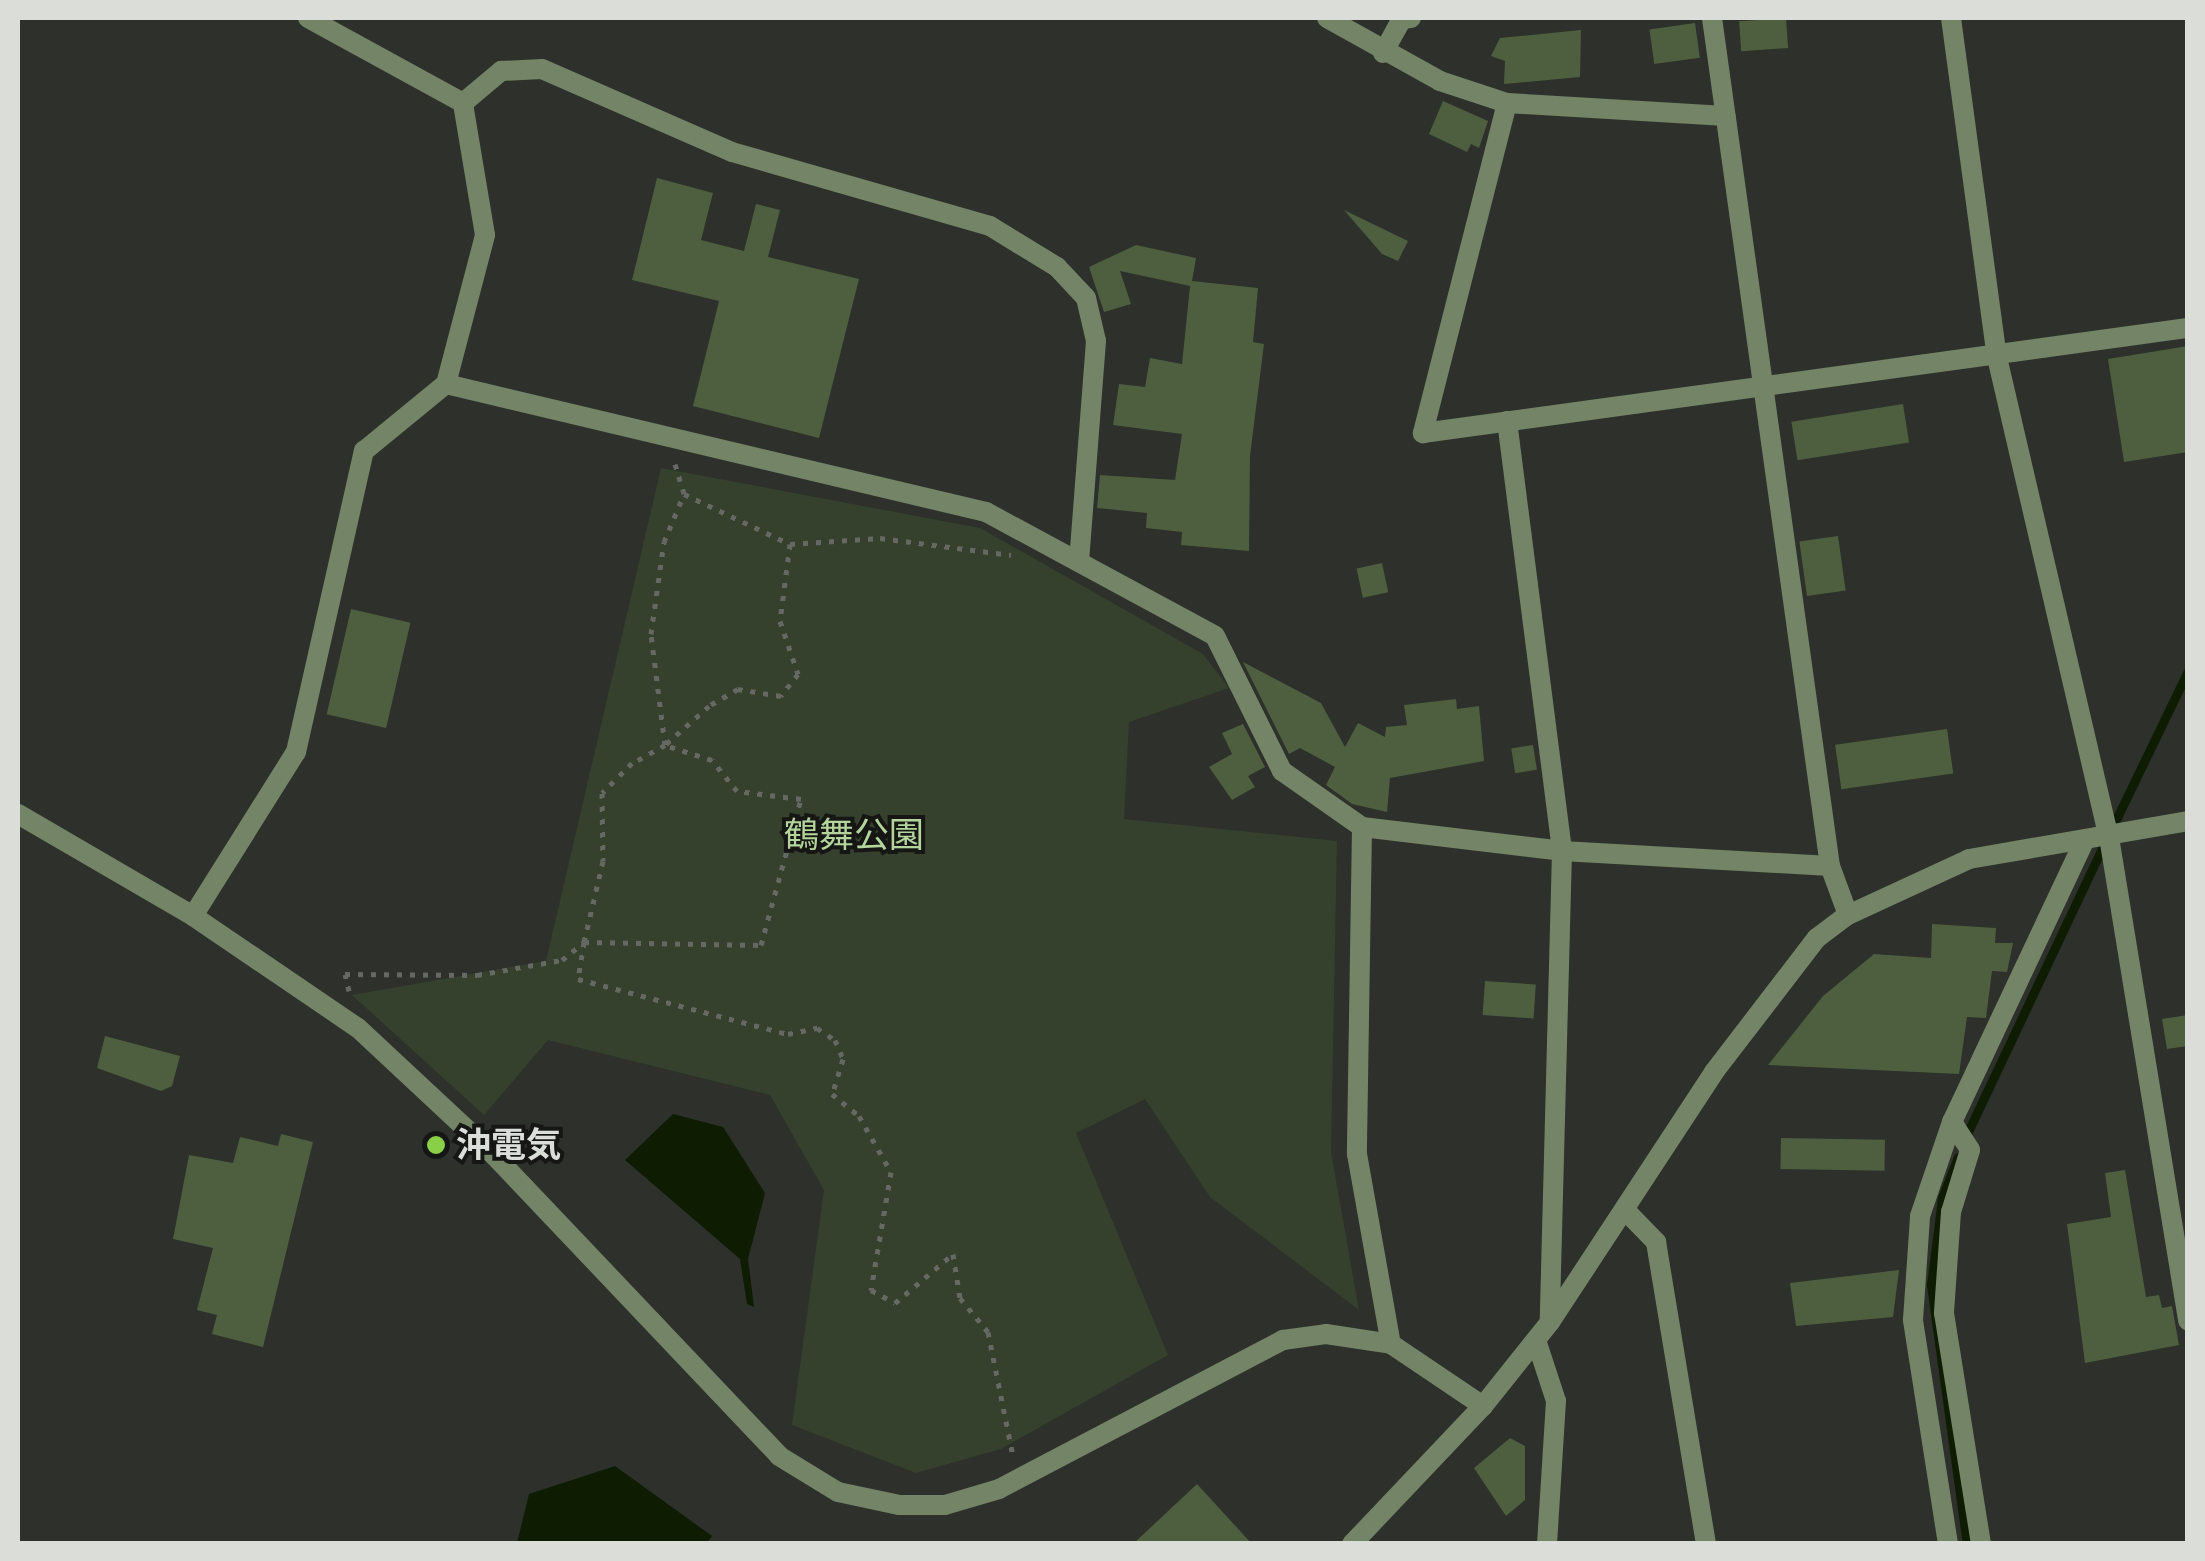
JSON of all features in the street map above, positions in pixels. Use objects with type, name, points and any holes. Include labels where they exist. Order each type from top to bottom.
[{"type":"street","points":[[308,18],[462,103]]},
{"type":"street","points":[[1327,18],[1382,53],[1507,102],[1726,116]]},
{"type":"street","points":[[1382,53],[1402,19],[1411,18]]},
{"type":"street","points":[[1712,18],[1830,866],[1848,914]]},
{"type":"street","points":[[1951,18],[1996,354],[2110,837],[2188,1322]]},
{"type":"street","points":[[462,103],[501,71],[542,69],[732,152],[990,226],[1057,267],[1086,298],[1096,341],[1079,562]]},
{"type":"street","points":[[1507,102],[1423,433],[2188,328]]},
{"type":"street","points":[[193,916],[296,752],[364,451],[446,384],[485,235],[462,103]]},
{"type":"street","points":[[446,384],[986,512],[1215,636],[1282,771],[1362,827],[1562,851],[1830,866]]},
{"type":"street","points":[[1507,421],[1562,851],[1550,1322]]},
{"type":"street","points":[[18,814],[193,916],[358,1028],[490,1152],[778,1456],[838,1492],[899,1506],[945,1505],[1017,1479],[1282,1340],[1326,1334],[1391,1344],[1483,1406]]},
{"type":"street","points":[[1352,1544],[1483,1406],[1536,1340],[1776,984],[1848,914],[1969,860],[2083,844],[2188,820]]},
{"type":"street","points":[[1362,827],[1356,1154],[1391,1344]]},
{"type":"street","points":[[1948,1544],[1913,1320],[1920,1216],[1952,1122],[2083,844]]},
{"type":"street","points":[[1952,1122],[1970,1150],[1951,1212],[1944,1312],[1981,1544]]},
{"type":"street","points":[[1625,1210],[1656,1242],[1706,1544]]},
{"type":"street","points":[[1536,1340],[1556,1400],[1547,1544]]},
{"type":"path","points":[[665,745],[650,634],[664,542],[684,494],[790,544],[880,538],[1024,556]]},
{"type":"path","points":[[790,544],[780,621],[798,674],[781,696],[738,689],[602,793],[604,861],[578,979],[788,1034],[817,1028],[835,1040],[843,1059],[832,1094],[859,1116],[891,1172],[871,1290],[895,1303],[953,1254],[960,1298],[988,1332],[998,1366],[1017,1479]]},
{"type":"path","points":[[358,1028],[345,974],[477,974],[562,960],[584,942],[761,945],[800,800],[737,791],[712,760],[665,745]]},
{"type":"green space","name":"鶴舞公園","points":[[661,468],[980,528],[1203,654],[1229,688],[1129,722],[1124,819],[1337,841],[1331,1152],[1359,1310],[1210,1197],[1145,1099],[1076,1133],[1168,1355],[1001,1449],[916,1473],[792,1425],[824,1190],[770,1095],[548,1040],[484,1115],[352,995],[546,961]]},
{"type":"shaded area","points":[[673,1114],[723,1127],[765,1193],[748,1259],[754,1307],[747,1304],[740,1259],[625,1160]]},
{"type":"shaded area","points":[[615,1466],[712,1536],[707,1543],[517,1543],[529,1494]]},
{"type":"building","points":[[1786,18],[1788,48],[1741,51],[1739,21]]},
{"type":"building","points":[[1695,23],[1700,58],[1654,64],[1649,29]]},
{"type":"building","points":[[1581,30],[1580,77],[1504,84],[1505,61],[1491,56],[1500,38]]},
{"type":"building","points":[[1443,101],[1488,121],[1479,148],[1471,144],[1467,152],[1429,134]]},
{"type":"building","points":[[657,178],[713,193],[701,240],[744,251],[756,204],[780,210],[768,257],[859,279],[819,438],[693,406],[719,301],[632,280]]},
{"type":"building","points":[[1344,210],[1408,241],[1398,261],[1382,254]]},
{"type":"building","points":[[1136,245],[1196,258],[1192,281],[1258,288],[1253,342],[1264,344],[1250,456],[1249,551],[1181,545],[1182,532],[1146,528],[1147,513],[1097,508],[1100,475],[1175,480],[1182,434],[1113,425],[1119,384],[1145,387],[1150,358],[1182,364],[1190,286],[1120,271],[1131,304],[1104,312],[1089,267]]},
{"type":"building","points":[[2188,346],[2188,452],[2124,462],[2108,359]]},
{"type":"building","points":[[1903,404],[1909,443],[1797,460],[1791,422]]},
{"type":"building","points":[[1838,536],[1846,590],[1807,596],[1799,541]]},
{"type":"building","points":[[1382,563],[1388,592],[1363,598],[1357,568]]},
{"type":"building","points":[[351,609],[410,623],[386,728],[327,714]]},
{"type":"building","points":[[1243,662],[1321,703],[1345,747],[1358,723],[1385,737],[1386,727],[1407,725],[1404,705],[1456,699],[1457,709],[1479,706],[1484,761],[1390,778],[1387,812],[1352,804],[1326,785],[1335,767],[1300,748],[1289,754]]},
{"type":"building","points":[[1243,724],[1265,767],[1248,776],[1255,787],[1232,800],[1209,767],[1232,754],[1222,733]]},
{"type":"building","points":[[1947,729],[1953,774],[1841,789],[1835,745]]},
{"type":"building","points":[[1533,745],[1537,770],[1515,773],[1511,748]]},
{"type":"building","points":[[1932,924],[1996,928],[1995,943],[2013,943],[2007,972],[1992,971],[1986,1018],[1967,1017],[1959,1074],[1768,1065],[1823,996],[1874,954],[1931,958]]},
{"type":"building","points":[[1485,981],[1536,985],[1534,1018],[1483,1015]]},
{"type":"building","points":[[2188,1015],[2188,1046],[2167,1049],[2162,1019]]},
{"type":"building","points":[[105,1036],[180,1056],[172,1086],[161,1091],[97,1068]]},
{"type":"building","points":[[281,1134],[313,1142],[263,1347],[212,1334],[217,1315],[197,1310],[213,1248],[173,1239],[189,1155],[233,1163],[240,1137],[278,1146]]},
{"type":"building","points":[[1781,1138],[1885,1140],[1884,1171],[1780,1169]]},
{"type":"building","points":[[2125,1170],[2146,1297],[2159,1295],[2162,1308],[2172,1306],[2179,1345],[2085,1363],[2067,1224],[2111,1217],[2105,1173]]},
{"type":"building","points":[[1899,1270],[1893,1317],[1796,1326],[1790,1283]]},
{"type":"building","points":[[1510,1438],[1525,1446],[1525,1500],[1506,1516],[1474,1468]]},
{"type":"building","points":[[1197,1484],[1252,1544],[1133,1544]]},
{"type":"waterway","points":[[2111,830],[2188,671]]},
{"type":"waterway","points":[[1965,1138],[2104,844]]},
{"type":"waterway","points":[[1958,1157],[1942,1198],[1931,1285],[1967,1544]]},
{"type":"place","name":"沖電気","points":[[436,1145]]}]
